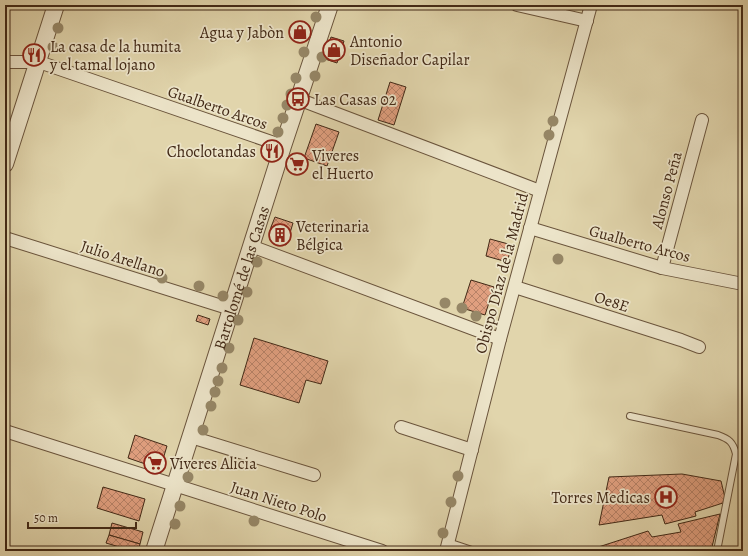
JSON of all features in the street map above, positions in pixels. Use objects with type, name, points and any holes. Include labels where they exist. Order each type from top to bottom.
[{"type":"street","points":[[5,164],[39,62],[56,5]]},
{"type":"street","name":"Bartolomé de las Casas","points":[[154,551],[298,99],[330,5]]},
{"type":"street","points":[[517,5],[587,21]]},
{"type":"street","name":"Obispo Díaz de la Madrid","points":[[447,547],[500,339],[591,5]]},
{"type":"street","name":"Gualberto Arcos","points":[[5,62],[39,62],[283,146]]},
{"type":"street","points":[[298,99],[540,191]]},
{"type":"street","name":"Alonso Peña","points":[[662,268],[702,120]]},
{"type":"street","name":"Gualberto Arcos","points":[[530,228],[662,268],[743,284]]},
{"type":"street","name":"Julio Arellano","points":[[5,238],[231,309]]},
{"type":"street","points":[[251,246],[500,339]]},
{"type":"street","name":"Oe8E","points":[[515,287],[699,347]]},
{"type":"street","points":[[401,427],[472,450]]},
{"type":"street","name":"Juan Nieto Polo","points":[[5,431],[382,551]]},
{"type":"street","points":[[190,437],[314,475]]},
{"type":"lane","points":[[630,416],[718,435],[728,439],[734,447],[736,454],[717,551]]},
{"type":"lane","points":[[447,547],[475,551]]},
{"type":"building","name":"Antonio Diseñador Capilar","points":[[331,37],[344,41],[337,63],[325,59]]},
{"type":"building","points":[[390,82],[406,87],[394,125],[378,120]]},
{"type":"building","points":[[316,124],[339,132],[327,166],[304,158]]},
{"type":"building","name":"Viveres el Huerto","points":[[294,157],[303,160],[299,171],[290,168]]},
{"type":"building","points":[[275,217],[293,223],[290,233],[271,227]]},
{"type":"building","name":"Veterinaria Bélgica","points":[[271,227],[290,233],[286,245],[274,241],[271,237]]},
{"type":"building","points":[[490,239],[512,245],[507,262],[486,256]]},
{"type":"building","points":[[471,280],[494,287],[485,315],[462,308]]},
{"type":"building","points":[[198,315],[210,319],[208,325],[196,321]]},
{"type":"building","points":[[254,338],[328,361],[321,384],[306,380],[299,403],[240,385]]},
{"type":"building","points":[[135,435],[167,446],[160,469],[128,458]]},
{"type":"building","name":"Torres Medicas","points":[[682,474],[721,481],[726,502],[695,512],[696,516],[665,524],[662,515],[599,525],[609,477]]},
{"type":"building","points":[[103,487],[145,499],[139,521],[97,508]]},
{"type":"building","name":"Torres Medicas","points":[[720,514],[711,551],[586,551],[648,531],[652,537],[681,532],[678,524]]},
{"type":"building","points":[[112,523],[143,532],[140,544],[109,535]]},
{"type":"building","points":[[109,535],[140,544],[138,551],[133,551],[106,543]]},
{"type":"place","name":"Agua y Jabòn","points":[[300,32]]},
{"type":"place","name":"Antonio Diseñador Capilar","points":[[334,50]]},
{"type":"place","name":"La casa de la humita y el tamal lojano","points":[[34,55]]},
{"type":"place","name":"Las Casas 02","points":[[298,99]]},
{"type":"place","name":"Choclotandas","points":[[272,151]]},
{"type":"place","name":"Viveres el Huerto","points":[[297,164]]},
{"type":"place","name":"Veterinaria Bélgica","points":[[280,235]]},
{"type":"place","name":"Víveres Alicia","points":[[155,463]]},
{"type":"place","name":"Torres Medicas","points":[[666,497]]}]
